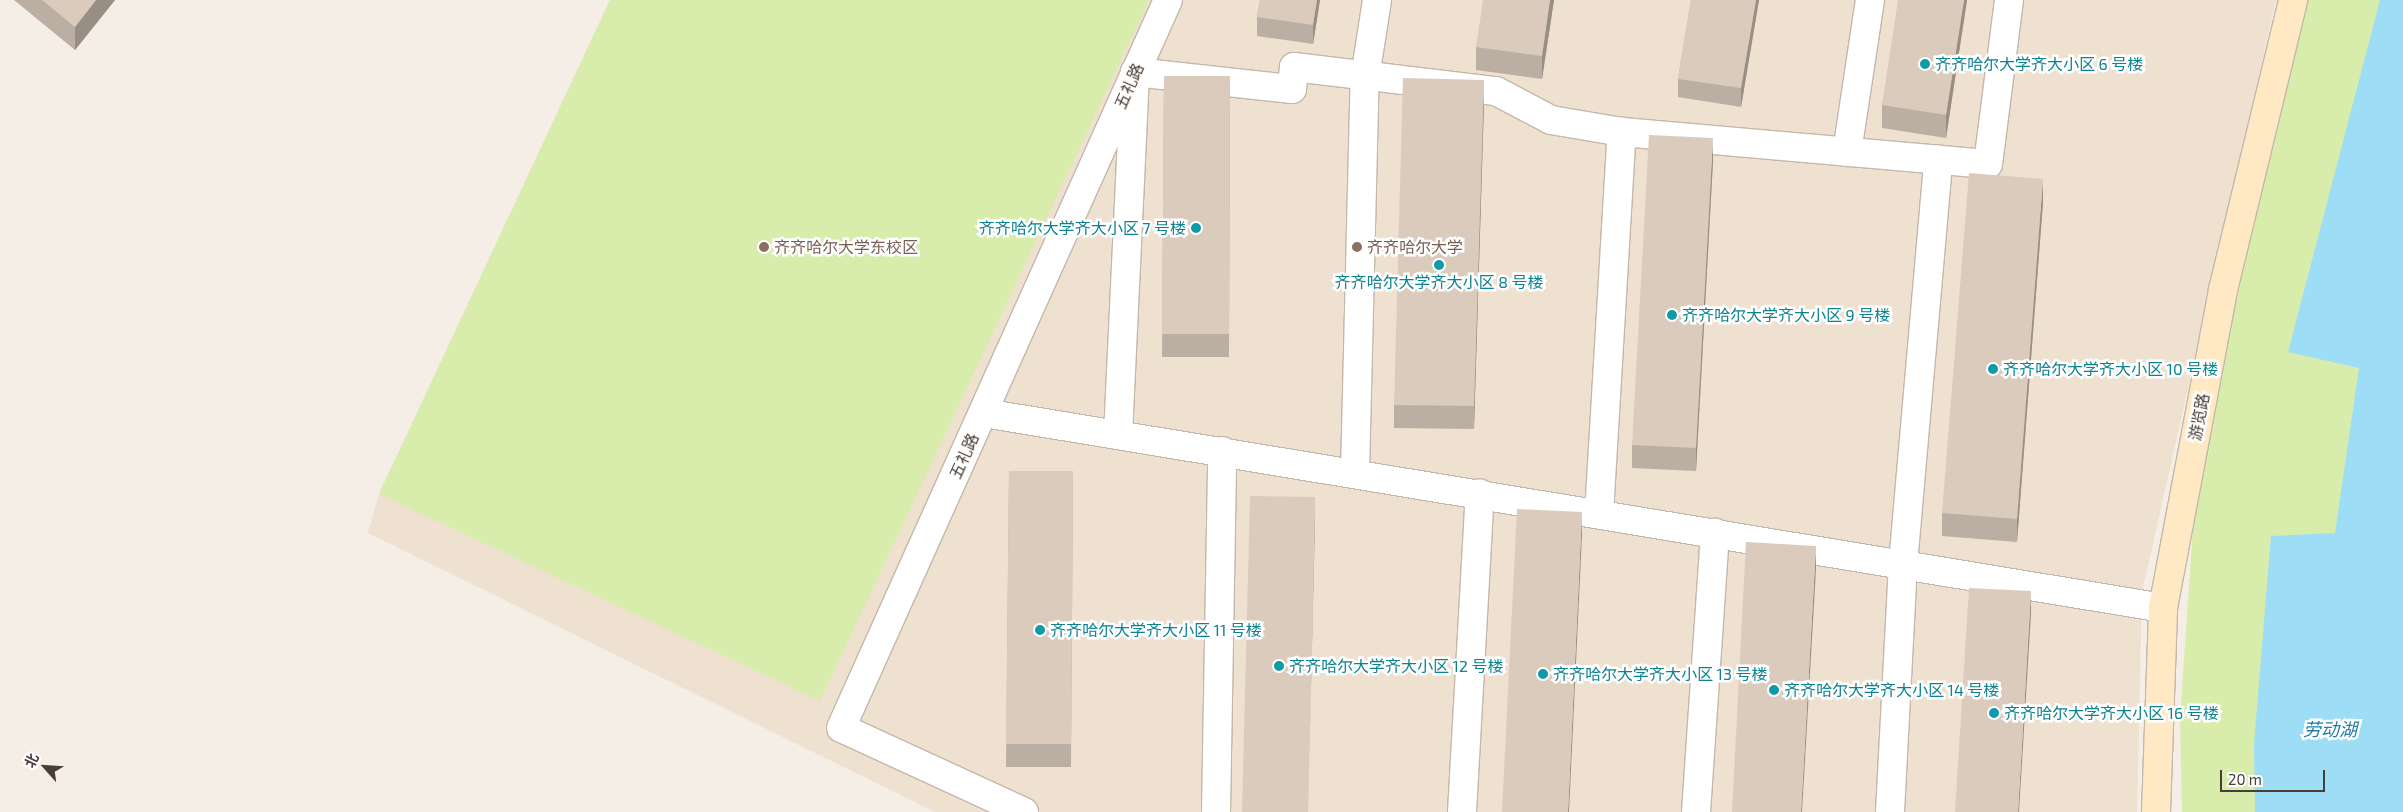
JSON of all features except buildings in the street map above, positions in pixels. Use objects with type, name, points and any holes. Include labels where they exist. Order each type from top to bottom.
[{"type":"street","name":"五礼路","points":[[1024,812],[841,728],[1168,0]]},
{"type":"street","points":[[1355,473],[1365,77],[1377,0]]},
{"type":"street","points":[[1847,152],[1870,0]]},
{"type":"street","points":[[1118,435],[1135,72],[1292,89],[1294,67],[1365,77],[1496,91],[1551,120],[1622,132],[1988,164],[2009,0]]},
{"type":"street","name":"游览路","points":[[2156,812],[2163,608],[2223,290],[2293,0]]},
{"type":"street","points":[[1600,514],[1622,132]]},
{"type":"street","points":[[1890,812],[1903,564],[1938,160]]},
{"type":"street","points":[[984,412],[2163,608]]},
{"type":"street","points":[[1216,812],[1222,451]]},
{"type":"street","points":[[1462,812],[1480,494]]},
{"type":"street","points":[[1696,812],[1715,534]]},
{"type":"shaded area","name":"齐齐哈尔大学","points":[[610,0],[2276,0],[2142,592],[2137,812],[935,812],[368,533],[379,494]]},
{"type":"green space","name":"齐齐哈尔大学东校区","points":[[610,0],[1149,0],[820,701],[379,494]]},
{"type":"green space","points":[[2303,0],[2403,0],[2403,812],[2182,812],[2180,719],[2196,484]]},
{"type":"water","name":"劳动湖","points":[[2380,0],[2403,0],[2403,812],[2255,812],[2254,744],[2271,536],[2335,533],[2359,368],[2288,352]]},
{"type":"place","name":"齐齐哈尔大学齐大小区 6 号楼","points":[[1925,64]]},
{"type":"place","name":"齐齐哈尔大学齐大小区 7 号楼","points":[[1196,228]]},
{"type":"place","name":"齐齐哈尔大学东校区","points":[[764,247]]},
{"type":"place","name":"齐齐哈尔大学","points":[[1357,247]]},
{"type":"place","name":"齐齐哈尔大学齐大小区 8 号楼","points":[[1439,265]]},
{"type":"place","name":"齐齐哈尔大学齐大小区 9 号楼","points":[[1672,315]]},
{"type":"place","name":"齐齐哈尔大学齐大小区 10 号楼","points":[[1993,369]]},
{"type":"place","name":"齐齐哈尔大学齐大小区 11 号楼","points":[[1040,630]]},
{"type":"place","name":"齐齐哈尔大学齐大小区 12 号楼","points":[[1279,666]]},
{"type":"place","name":"齐齐哈尔大学齐大小区 13 号楼","points":[[1543,674]]},
{"type":"place","name":"齐齐哈尔大学齐大小区 14 号楼","points":[[1774,690]]},
{"type":"place","name":"齐齐哈尔大学齐大小区 16 号楼","points":[[1994,713]]}]
